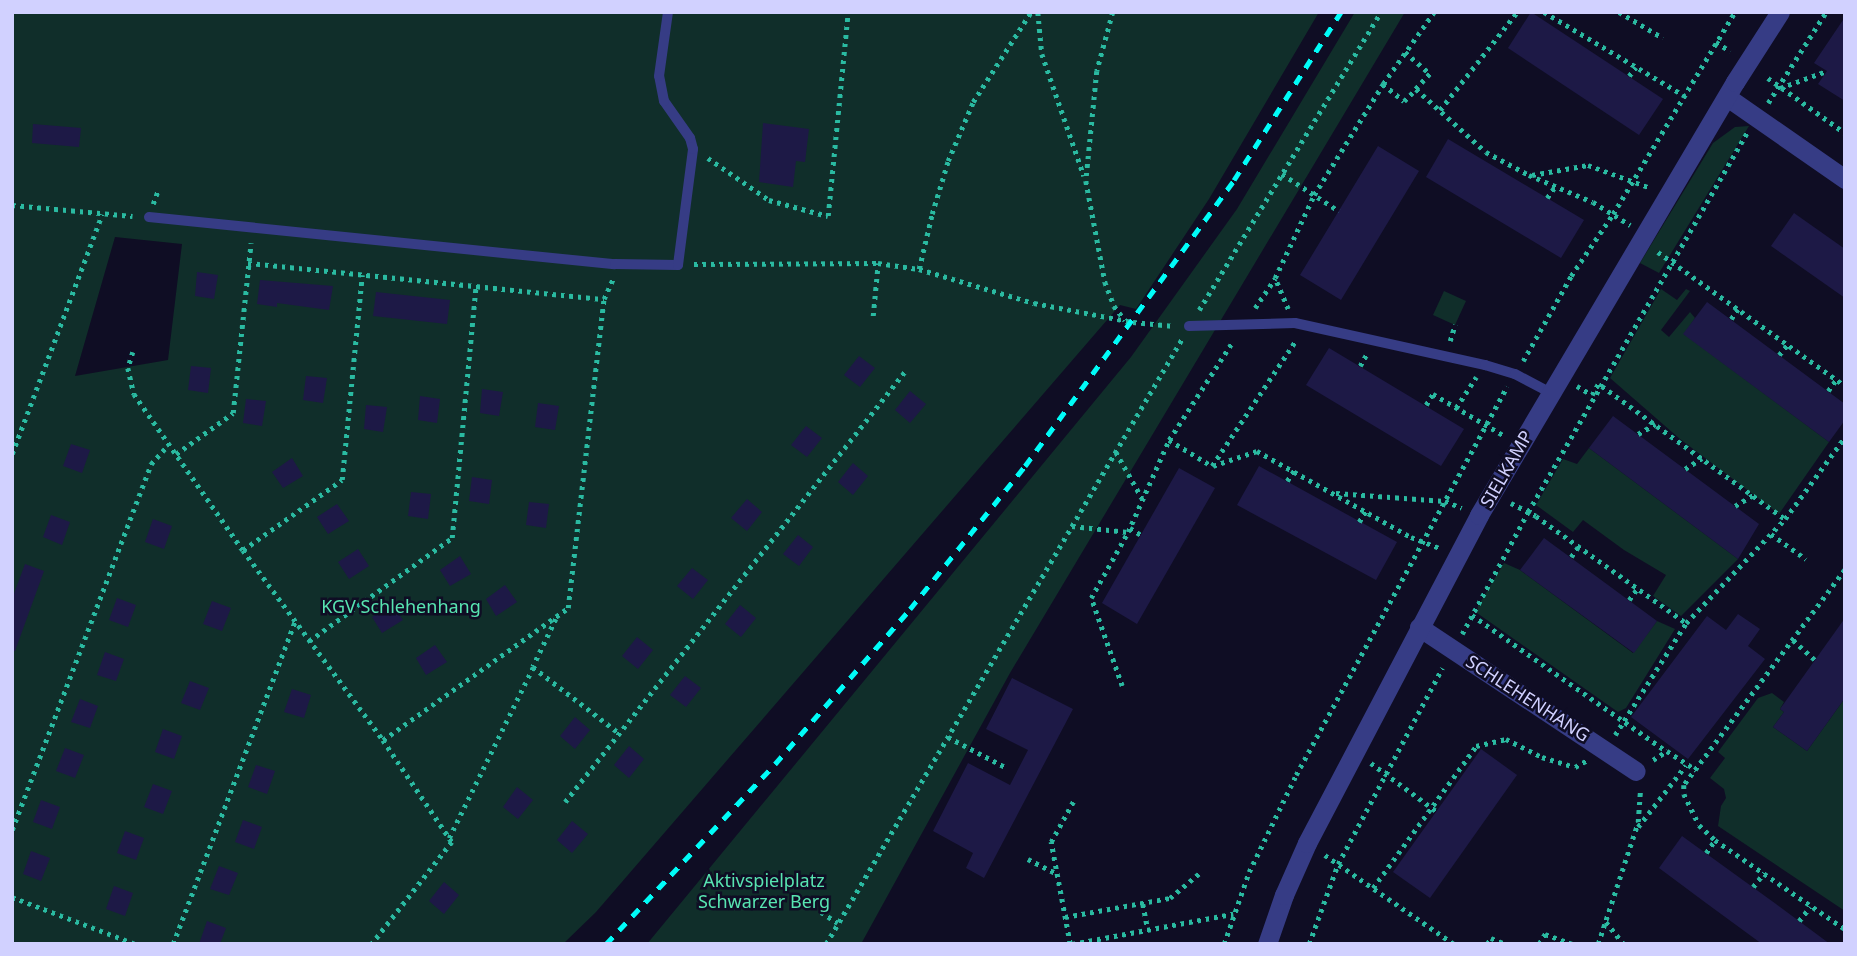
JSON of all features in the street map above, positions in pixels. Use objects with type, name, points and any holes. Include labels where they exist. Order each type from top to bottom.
[{"type":"street","name":"SIELKAMP","points":[[1267,944],[1284,895],[1306,847],[1479,515],[1780,12]]},
{"type":"street","points":[[1727,97],[1845,179]]},
{"type":"street","name":"SCHLEHENHANG","points":[[1419,627],[1636,771]]},
{"type":"lane","points":[[149,217],[615,264],[678,265],[692,149],[690,138],[664,101],[659,76],[668,12]]},
{"type":"lane","points":[[1189,326],[1295,323],[1433,352],[1515,374],[1551,393]]},
{"type":"path","points":[[692,149],[769,200],[828,216],[848,12]]},
{"type":"path","points":[[919,269],[948,161],[974,102],[1031,12]]},
{"type":"path","points":[[1038,12],[1042,54],[1086,181],[1105,282],[1114,306],[1125,321]]},
{"type":"path","points":[[1086,181],[1097,71],[1113,12]]},
{"type":"path","points":[[826,944],[1189,326],[1381,12]]},
{"type":"path","points":[[1122,686],[1091,598],[1129,530],[1169,440],[1275,278],[1314,195],[1383,84],[1434,12]]},
{"type":"path","points":[[1440,110],[1517,12]]},
{"type":"path","points":[[1544,12],[1685,96]]},
{"type":"path","points":[[1619,12],[1663,38]]},
{"type":"path","points":[[1224,944],[1249,872],[1296,775],[1421,541],[1572,276],[1613,214],[1735,12]]},
{"type":"path","points":[[1767,103],[1826,12]]},
{"type":"path","points":[[1566,34],[1570,29]]},
{"type":"path","points":[[1716,42],[1737,55]]},
{"type":"path","points":[[1383,84],[1404,101],[1430,74],[1405,52]]},
{"type":"path","points":[[1629,76],[1636,67]]},
{"type":"path","points":[[1779,88],[1827,71]]},
{"type":"path","points":[[1768,78],[1845,133]]},
{"type":"path","points":[[1416,89],[1486,152],[1622,220]]},
{"type":"path","points":[[1460,637],[1600,385],[1747,132]]},
{"type":"path","points":[[1481,159],[1486,152]]},
{"type":"path","points":[[1529,175],[1588,165],[1667,197]]},
{"type":"path","points":[[1282,174],[1339,211]]},
{"type":"path","points":[[1547,198],[1556,185]]},
{"type":"path","points":[[12,205],[149,217]]},
{"type":"path","points":[[12,454],[102,214]]},
{"type":"path","points":[[176,454],[233,413],[252,227]]},
{"type":"path","points":[[1642,240],[1845,386]]},
{"type":"path","points":[[873,316],[878,262]]},
{"type":"path","points":[[678,265],[878,262],[919,269],[1034,303],[1125,321],[1189,326]]},
{"type":"path","points":[[248,263],[604,299]]},
{"type":"path","points":[[383,740],[568,608],[604,299],[612,287],[615,264]]},
{"type":"path","points":[[243,550],[342,480],[362,275]]},
{"type":"path","points":[[1212,466],[1297,338],[1295,323],[1275,278]]},
{"type":"path","points":[[309,641],[452,538],[476,285]]},
{"type":"path","points":[[1731,319],[1738,309]]},
{"type":"path","points":[[1779,355],[1787,344]]},
{"type":"path","points":[[133,352],[128,368],[134,394],[243,550],[383,740],[452,842],[372,944]]},
{"type":"path","points":[[565,803],[905,370]]},
{"type":"path","points":[[1828,391],[1836,380]]},
{"type":"path","points":[[1456,408],[1473,382]]},
{"type":"path","points":[[1571,383],[1592,395],[1600,385]]},
{"type":"path","points":[[1600,385],[1786,519]]},
{"type":"path","points":[[1426,405],[1433,394],[1493,428]]},
{"type":"path","points":[[1638,434],[1655,424]]},
{"type":"path","points":[[1373,888],[1433,810],[1476,746],[1506,739],[1542,757],[1575,767],[1605,750],[1686,623],[1786,519],[1845,437]]},
{"type":"path","points":[[1169,440],[1212,466],[1257,451],[1295,469],[1421,541],[1439,548]]},
{"type":"path","points":[[12,830],[151,464],[168,444]]},
{"type":"path","points":[[1116,452],[1143,499]]},
{"type":"path","points":[[1685,469],[1702,458]]},
{"type":"path","points":[[1287,481],[1295,469]]},
{"type":"path","points":[[1334,493],[1445,501],[1479,515]]},
{"type":"path","points":[[1735,506],[1753,495]]},
{"type":"path","points":[[1513,504],[1686,623]]},
{"type":"path","points":[[1359,522],[1367,511]]},
{"type":"path","points":[[1072,526],[1129,530],[1141,535]]},
{"type":"path","points":[[1771,534],[1805,559]]},
{"type":"path","points":[[1571,557],[1578,547]]},
{"type":"path","points":[[1845,570],[1685,785],[1684,794],[1699,825],[1715,840],[1845,929]]},
{"type":"path","points":[[1629,600],[1637,589]]},
{"type":"path","points":[[1472,615],[1696,770]]},
{"type":"path","points":[[449,838],[556,619]]},
{"type":"path","points":[[173,944],[290,628],[296,621]]},
{"type":"path","points":[[1793,640],[1815,660]]},
{"type":"path","points":[[1309,944],[1336,863],[1445,662]]},
{"type":"path","points":[[533,667],[619,733]]},
{"type":"path","points":[[948,737],[1007,768]]},
{"type":"path","points":[[1636,771],[1667,751]]},
{"type":"path","points":[[1636,831],[1686,765]]},
{"type":"path","points":[[1385,774],[1433,810]]},
{"type":"path","points":[[1598,944],[1636,831],[1641,796]]},
{"type":"path","points":[[1070,944],[1051,842],[1073,802]]},
{"type":"path","points":[[1706,853],[1715,840]]},
{"type":"path","points":[[1028,859],[1057,874]]},
{"type":"path","points":[[1336,863],[1454,944]]},
{"type":"path","points":[[1065,917],[1170,898],[1202,871]]},
{"type":"path","points":[[1753,887],[1764,873]]},
{"type":"path","points":[[12,897],[136,944]]},
{"type":"path","points":[[1143,904],[1148,930]]},
{"type":"path","points":[[1799,921],[1810,907]]},
{"type":"path","points":[[821,912],[838,924]]},
{"type":"path","points":[[1051,944],[1070,944],[1234,914]]},
{"type":"path","points":[[1606,921],[1624,944]]},
{"type":"path","points":[[1539,944],[1545,934],[1572,944]]},
{"type":"path","points":[[1438,944],[1443,936]]},
{"type":"path","points":[[1487,944],[1491,938],[1506,944]]},
{"type":"green space","name":"KGV Schlehenhang","points":[[12,12],[1319,12],[1209,199],[1136,309],[1120,305],[596,912],[563,944],[12,944]],"holes":[[[115,237],[182,244],[168,360],[75,376]]]},
{"type":"green space","name":"Aktivspielplatz Schwarzer Berg","points":[[1355,12],[1405,12],[1010,673],[861,944],[647,944],[1131,357],[1237,209]]},
{"type":"green space","points":[[1749,126],[1659,273],[1640,263],[1713,143],[1735,127]]},
{"type":"green space","points":[[1661,289],[1677,300],[1686,289],[1690,291],[1661,330],[1669,337],[1690,312],[1695,318],[1684,334],[1829,442],[1779,514],[1680,439],[1610,378]]},
{"type":"green space","points":[[1444,291],[1466,301],[1455,325],[1433,315]]},
{"type":"green space","points":[[1589,448],[1738,559],[1681,616],[1653,596],[1666,575],[1624,550],[1583,520],[1573,532],[1536,505],[1563,459],[1577,464]]},
{"type":"green space","points":[[1504,563],[1520,570],[1633,653],[1657,621],[1675,629],[1626,708],[1618,712],[1477,613],[1478,606]]},
{"type":"green space","points":[[1772,693],[1784,702],[1780,709],[1784,712],[1773,727],[1807,751],[1845,698],[1845,911],[1718,826],[1721,806],[1726,798],[1724,789],[1710,778],[1725,758],[1718,752],[1758,698]]},
{"type":"building","points":[[1531,12],[1663,99],[1639,135],[1508,48]]},
{"type":"building","points":[[1845,17],[1845,101],[1818,84],[1827,71],[1814,63]]},
{"type":"building","points":[[763,123],[809,129],[805,162],[796,161],[793,187],[759,182]]},
{"type":"building","points":[[33,124],[81,128],[79,147],[32,143]]},
{"type":"building","points":[[1448,139],[1584,220],[1561,258],[1426,177]]},
{"type":"building","points":[[1378,146],[1419,171],[1341,300],[1300,275]]},
{"type":"building","points":[[1794,213],[1845,249],[1845,298],[1771,246]]},
{"type":"building","points":[[197,272],[218,275],[214,299],[195,296]]},
{"type":"building","points":[[260,280],[333,286],[329,310],[277,303],[277,307],[257,304]]},
{"type":"building","points":[[376,292],[450,300],[447,324],[373,316]]},
{"type":"building","points":[[1707,302],[1845,404],[1845,420],[1829,442],[1683,334]]},
{"type":"building","points":[[1329,348],[1464,429],[1441,466],[1306,385]]},
{"type":"building","points":[[859,356],[875,368],[860,387],[844,375]]},
{"type":"building","points":[[191,366],[211,368],[208,393],[188,390]]},
{"type":"building","points":[[306,376],[327,378],[323,403],[303,400]]},
{"type":"building","points":[[482,389],[503,392],[499,416],[480,413]]},
{"type":"building","points":[[910,391],[926,404],[910,423],[895,410]]},
{"type":"building","points":[[420,396],[440,399],[437,423],[418,420]]},
{"type":"building","points":[[246,399],[266,401],[262,426],[243,423]]},
{"type":"building","points":[[538,403],[559,406],[555,430],[535,427]]},
{"type":"building","points":[[366,405],[387,407],[383,432],[364,429]]},
{"type":"building","points":[[1613,416],[1759,524],[1738,559],[1589,448]]},
{"type":"building","points":[[806,426],[822,438],[807,457],[791,445]]},
{"type":"building","points":[[71,444],[90,450],[82,473],[63,466]]},
{"type":"building","points":[[292,458],[303,476],[283,488],[272,472]]},
{"type":"building","points":[[853,463],[868,476],[853,495],[838,482]]},
{"type":"building","points":[[1259,466],[1397,542],[1376,580],[1237,505]]},
{"type":"building","points":[[1179,468],[1215,488],[1137,624],[1102,603]]},
{"type":"building","points":[[472,477],[492,480],[489,504],[469,501]]},
{"type":"building","points":[[411,492],[431,494],[428,519],[408,516]]},
{"type":"building","points":[[747,499],[762,512],[747,531],[731,518]]},
{"type":"building","points":[[529,502],[549,504],[546,528],[526,525]]},
{"type":"building","points":[[337,504],[349,521],[328,534],[317,517]]},
{"type":"building","points":[[51,515],[70,522],[62,545],[43,537]]},
{"type":"building","points":[[153,519],[172,526],[164,549],[145,542]]},
{"type":"building","points":[[798,535],[813,547],[799,566],[783,554]]},
{"type":"building","points":[[1544,538],[1657,621],[1634,653],[1520,570]]},
{"type":"building","points":[[358,549],[369,566],[349,579],[338,562]]},
{"type":"building","points":[[460,556],[471,574],[450,586],[440,570]]},
{"type":"building","points":[[25,564],[44,571],[15,651],[12,651],[12,599]]},
{"type":"building","points":[[692,568],[708,580],[693,599],[677,586]]},
{"type":"building","points":[[505,585],[517,602],[496,616],[486,599]]},
{"type":"building","points":[[117,598],[136,605],[128,627],[109,620]]},
{"type":"building","points":[[212,601],[231,608],[222,631],[203,624]]},
{"type":"building","points":[[391,603],[403,620],[382,633],[372,617]]},
{"type":"building","points":[[740,605],[756,618],[741,637],[725,624]]},
{"type":"building","points":[[1738,614],[1760,629],[1748,646],[1765,659],[1688,759],[1631,717],[1707,616],[1726,630]]},
{"type":"building","points":[[1845,618],[1845,698],[1807,751],[1773,727],[1784,712],[1780,709]]},
{"type":"building","points":[[637,637],[653,650],[638,669],[622,656]]},
{"type":"building","points":[[435,645],[447,662],[426,675],[416,658]]},
{"type":"building","points":[[105,652],[124,659],[116,681],[97,675]]},
{"type":"building","points":[[685,676],[701,688],[686,707],[670,695]]},
{"type":"building","points":[[1012,678],[1073,709],[984,878],[966,868],[973,853],[933,831],[968,763],[1010,785],[1028,750],[986,729]]},
{"type":"building","points":[[190,681],[209,688],[200,710],[181,703]]},
{"type":"building","points":[[292,689],[311,695],[304,718],[284,712]]},
{"type":"building","points":[[80,699],[98,706],[90,728],[71,722]]},
{"type":"building","points":[[575,717],[590,730],[575,749],[560,736]]},
{"type":"building","points":[[163,729],[182,736],[174,759],[155,752]]},
{"type":"building","points":[[629,746],[644,759],[629,778],[614,765]]},
{"type":"building","points":[[65,748],[84,755],[75,778],[56,771]]},
{"type":"building","points":[[1481,749],[1517,775],[1430,898],[1393,872]]},
{"type":"building","points":[[256,765],[275,771],[267,794],[248,787]]},
{"type":"building","points":[[153,784],[172,791],[163,814],[144,807]]},
{"type":"building","points":[[517,787],[533,800],[518,819],[503,807]]},
{"type":"building","points":[[41,800],[60,807],[52,829],[33,822]]},
{"type":"building","points":[[243,820],[262,827],[254,849],[235,842]]},
{"type":"building","points":[[572,821],[588,834],[572,853],[557,840]]},
{"type":"building","points":[[125,831],[144,838],[136,860],[117,853]]},
{"type":"building","points":[[1682,836],[1830,944],[1762,944],[1659,868]]},
{"type":"building","points":[[31,851],[50,858],[41,881],[23,874]]},
{"type":"building","points":[[219,866],[238,873],[229,895],[210,889]]},
{"type":"building","points":[[444,882],[459,895],[444,914],[429,901]]},
{"type":"building","points":[[114,886],[133,893],[125,916],[106,909]]},
{"type":"building","points":[[207,921],[226,928],[220,944],[199,944]]},
{"type":"railway","points":[[606,944],[775,764],[910,609],[1025,466],[1234,180],[1341,12]]}]
